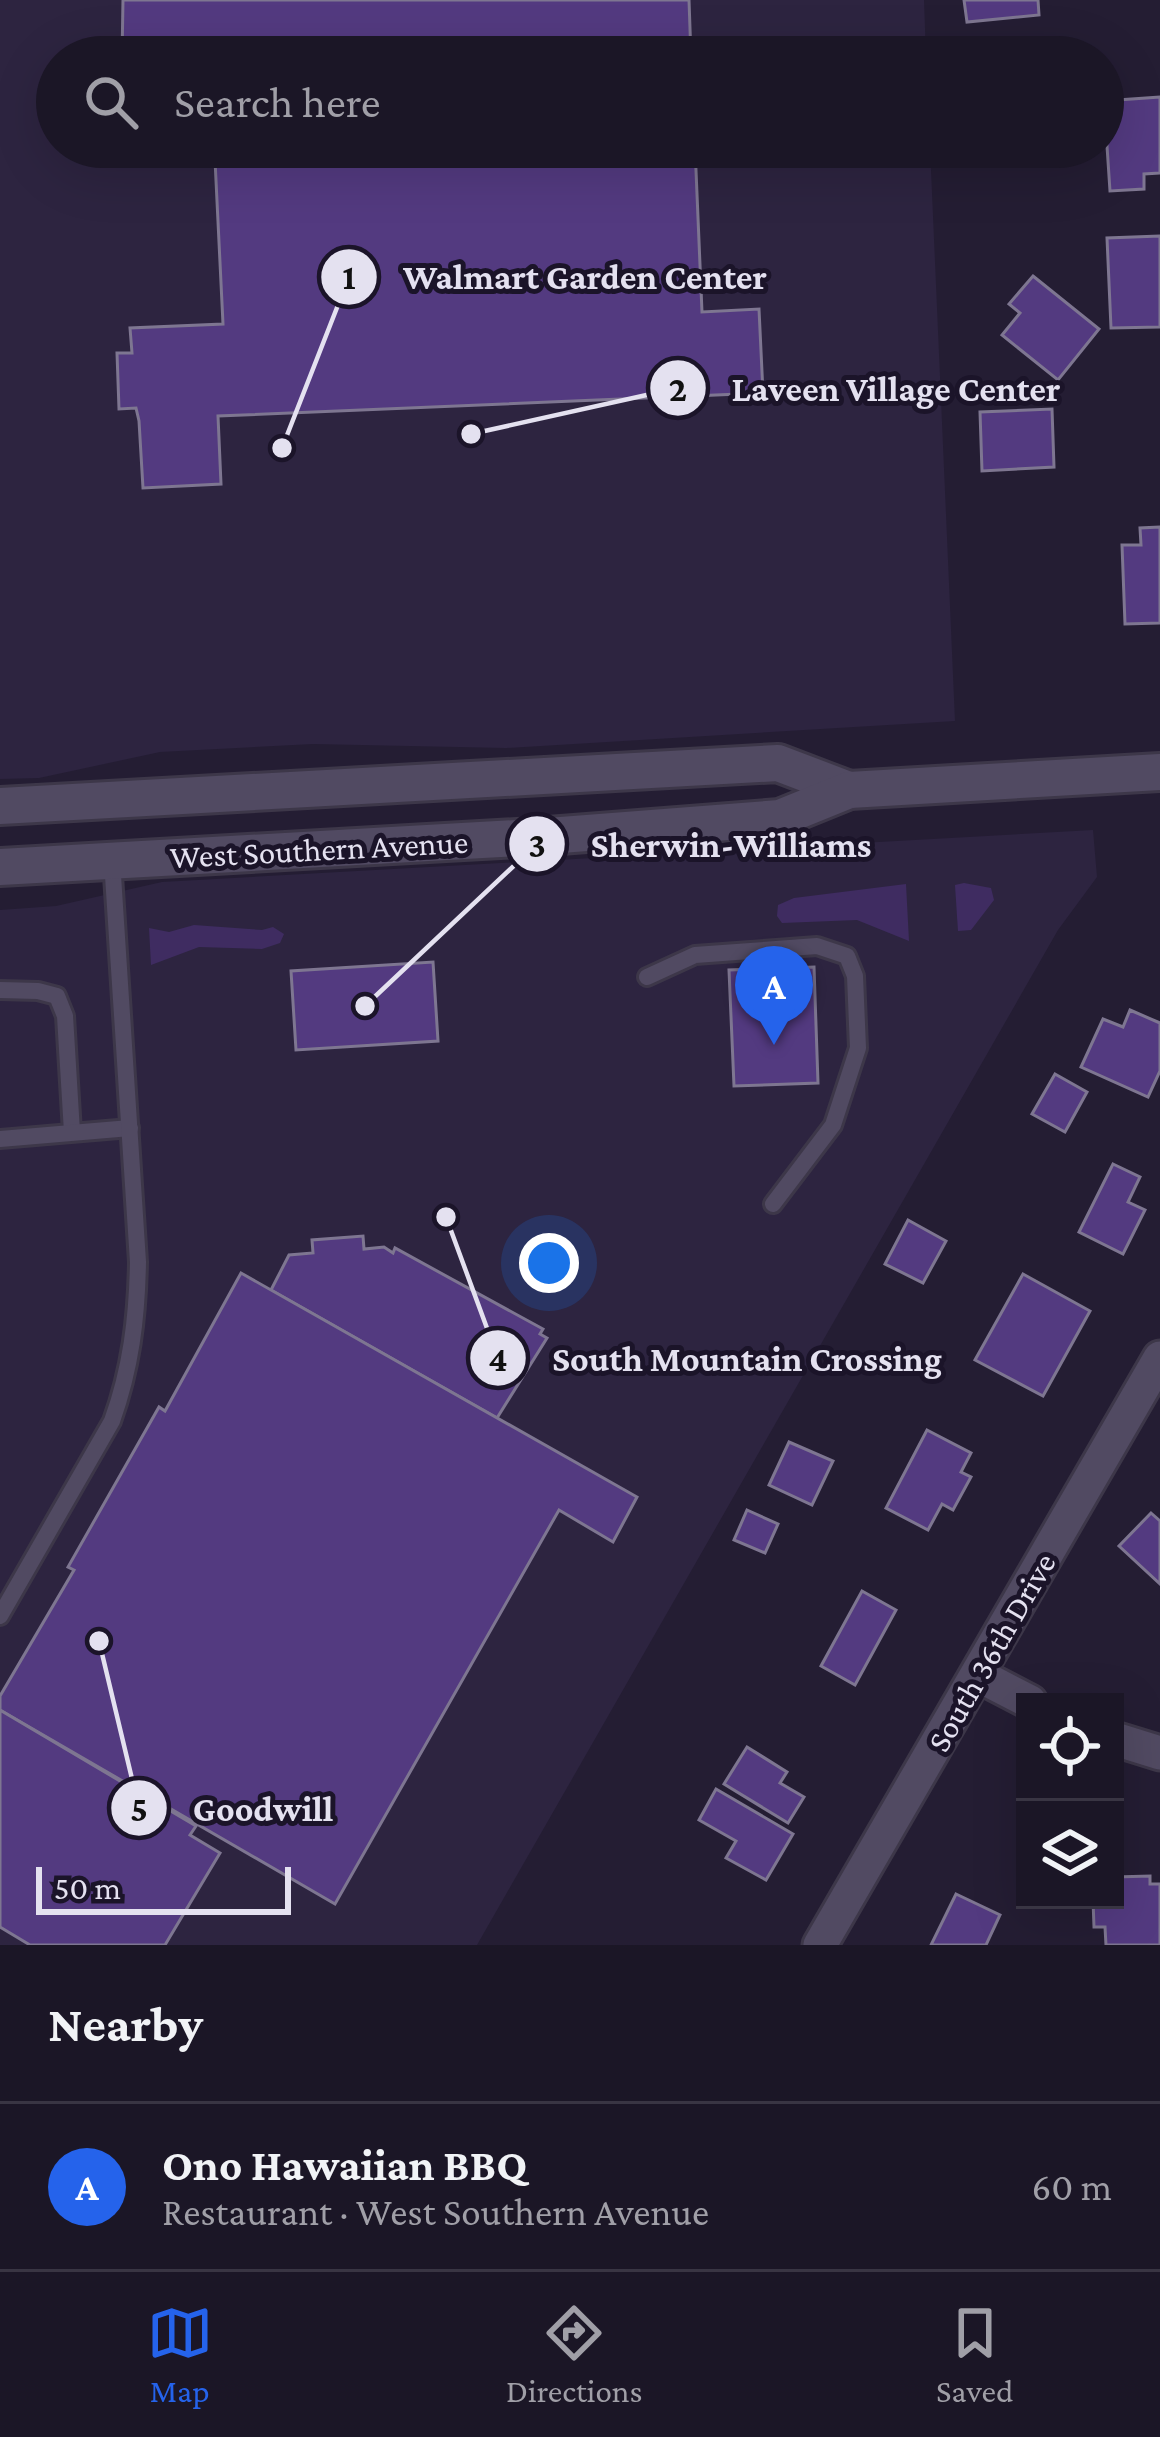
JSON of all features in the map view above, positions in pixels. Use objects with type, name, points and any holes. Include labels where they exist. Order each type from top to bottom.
[{"type":"main road","name":"West Southern Avenue","points":[[0,806],[778,763],[848,790]]},
{"type":"main road","name":"West Southern Avenue","points":[[0,867],[555,836],[780,818],[848,790],[1160,772]]},
{"type":"street","name":"South 36th Drive","points":[[820,1945],[1160,1358]]},
{"type":"street","points":[[978,1675],[1016,1695]]},
{"type":"street","points":[[1124,1742],[1160,1753]]},
{"type":"lane","points":[[0,1616],[112,1421],[124,1388],[137,1321],[112,860]]},
{"type":"lane","points":[[647,977],[695,955],[817,946],[847,956],[855,976],[858,1048],[833,1125],[773,1204]]},
{"type":"lane","points":[[0,990],[57,996],[65,1016],[72,1132]]},
{"type":"lane","points":[[0,1139],[130,1128]]},
{"type":"shaded area","points":[[0,0],[924,0],[925,36],[36,36],[36,168],[931,168],[955,721],[506,748],[313,744],[160,752],[39,778],[0,779]]},
{"type":"shaded area","points":[[1093,830],[1097,877],[1058,930],[477,1945],[0,1945],[0,910],[56,906],[162,882]]},
{"type":"shaded area","points":[[906,884],[909,941],[857,920],[782,923],[777,916],[778,905],[794,898]]},
{"type":"shaded area","points":[[955,885],[991,888],[994,900],[971,930],[958,931]]},
{"type":"shaded area","points":[[194,925],[273,927],[284,934],[280,943],[262,949],[199,947],[151,965],[149,928],[169,932]]},
{"type":"building","points":[[123,0],[689,0],[690,36],[122,36]]},
{"type":"building","points":[[964,0],[1038,0],[1039,15],[967,22]]},
{"type":"building","points":[[1160,97],[1160,173],[1144,174],[1144,189],[1110,191],[1108,168],[1124,168],[1124,100]]},
{"type":"building","points":[[215,168],[696,168],[702,312],[759,309],[763,393],[218,416],[221,484],[143,488],[139,421],[136,408],[119,409],[117,353],[132,353],[130,328],[223,324]]},
{"type":"building","points":[[1160,236],[1160,327],[1111,328],[1107,238]]},
{"type":"building","points":[[1033,276],[1099,329],[1058,380],[1002,335],[1020,313],[1009,304]]},
{"type":"building","points":[[1052,409],[1054,467],[982,471],[980,412]]},
{"type":"building","points":[[1160,527],[1160,623],[1125,624],[1122,545],[1141,545],[1140,528]]},
{"type":"building","points":[[433,962],[438,1041],[296,1050],[291,971]]},
{"type":"building","points":[[814,967],[818,1083],[734,1086],[729,970]]},
{"type":"building","points":[[1130,1010],[1160,1023],[1160,1071],[1148,1097],[1081,1067],[1103,1019],[1123,1027]]},
{"type":"building","points":[[1055,1074],[1087,1092],[1065,1132],[1032,1114]]},
{"type":"building","points":[[1113,1164],[1140,1177],[1128,1202],[1145,1210],[1123,1254],[1079,1232]]},
{"type":"building","points":[[908,1220],[946,1241],[923,1283],[885,1264]]},
{"type":"building","points":[[363,1236],[364,1249],[384,1247],[393,1253],[395,1248],[543,1329],[540,1334],[547,1338],[497,1418],[271,1290],[289,1255],[313,1253],[312,1240]]},
{"type":"building","points":[[241,1273],[637,1497],[613,1542],[559,1510],[335,1904],[0,1710],[0,1696],[74,1570],[68,1567],[159,1407],[165,1411]]},
{"type":"building","points":[[1023,1274],[1090,1311],[1043,1396],[975,1360]]},
{"type":"building","points":[[927,1430],[971,1453],[961,1472],[971,1477],[953,1510],[942,1504],[928,1530],[886,1508]]},
{"type":"building","points":[[789,1442],[833,1461],[812,1505],[769,1485]]},
{"type":"building","points":[[747,1510],[778,1524],[765,1553],[734,1540]]},
{"type":"building","points":[[1151,1513],[1160,1521],[1160,1584],[1119,1546]]},
{"type":"building","points":[[862,1591],[896,1610],[855,1685],[821,1666]]},
{"type":"building","points":[[0,1710],[196,1826],[190,1835],[220,1853],[165,1945],[30,1945],[0,1927]]},
{"type":"building","points":[[747,1747],[787,1772],[780,1783],[804,1797],[788,1823],[724,1784]]},
{"type":"building","points":[[716,1789],[793,1834],[766,1880],[726,1858],[736,1841],[699,1820]]},
{"type":"building","points":[[1150,1876],[1150,1884],[1160,1884],[1160,1945],[1106,1945],[1105,1927],[1094,1927],[1093,1909],[1124,1909],[1124,1877]]},
{"type":"building","points":[[956,1894],[1000,1915],[986,1945],[931,1945]]},
{"type":"place","name":"Laveen Village Center","points":[[471,434]]},
{"type":"place","name":"Walmart Garden Center","points":[[282,448]]},
{"type":"place","name":"Sherwin-Williams","points":[[365,1006]]},
{"type":"place","name":"Ono Hawaiian BBQ","points":[[774,1045]]},
{"type":"place","name":"South Mountain Crossing","points":[[446,1217]]},
{"type":"place","name":"Goodwill","points":[[99,1641]]}]
